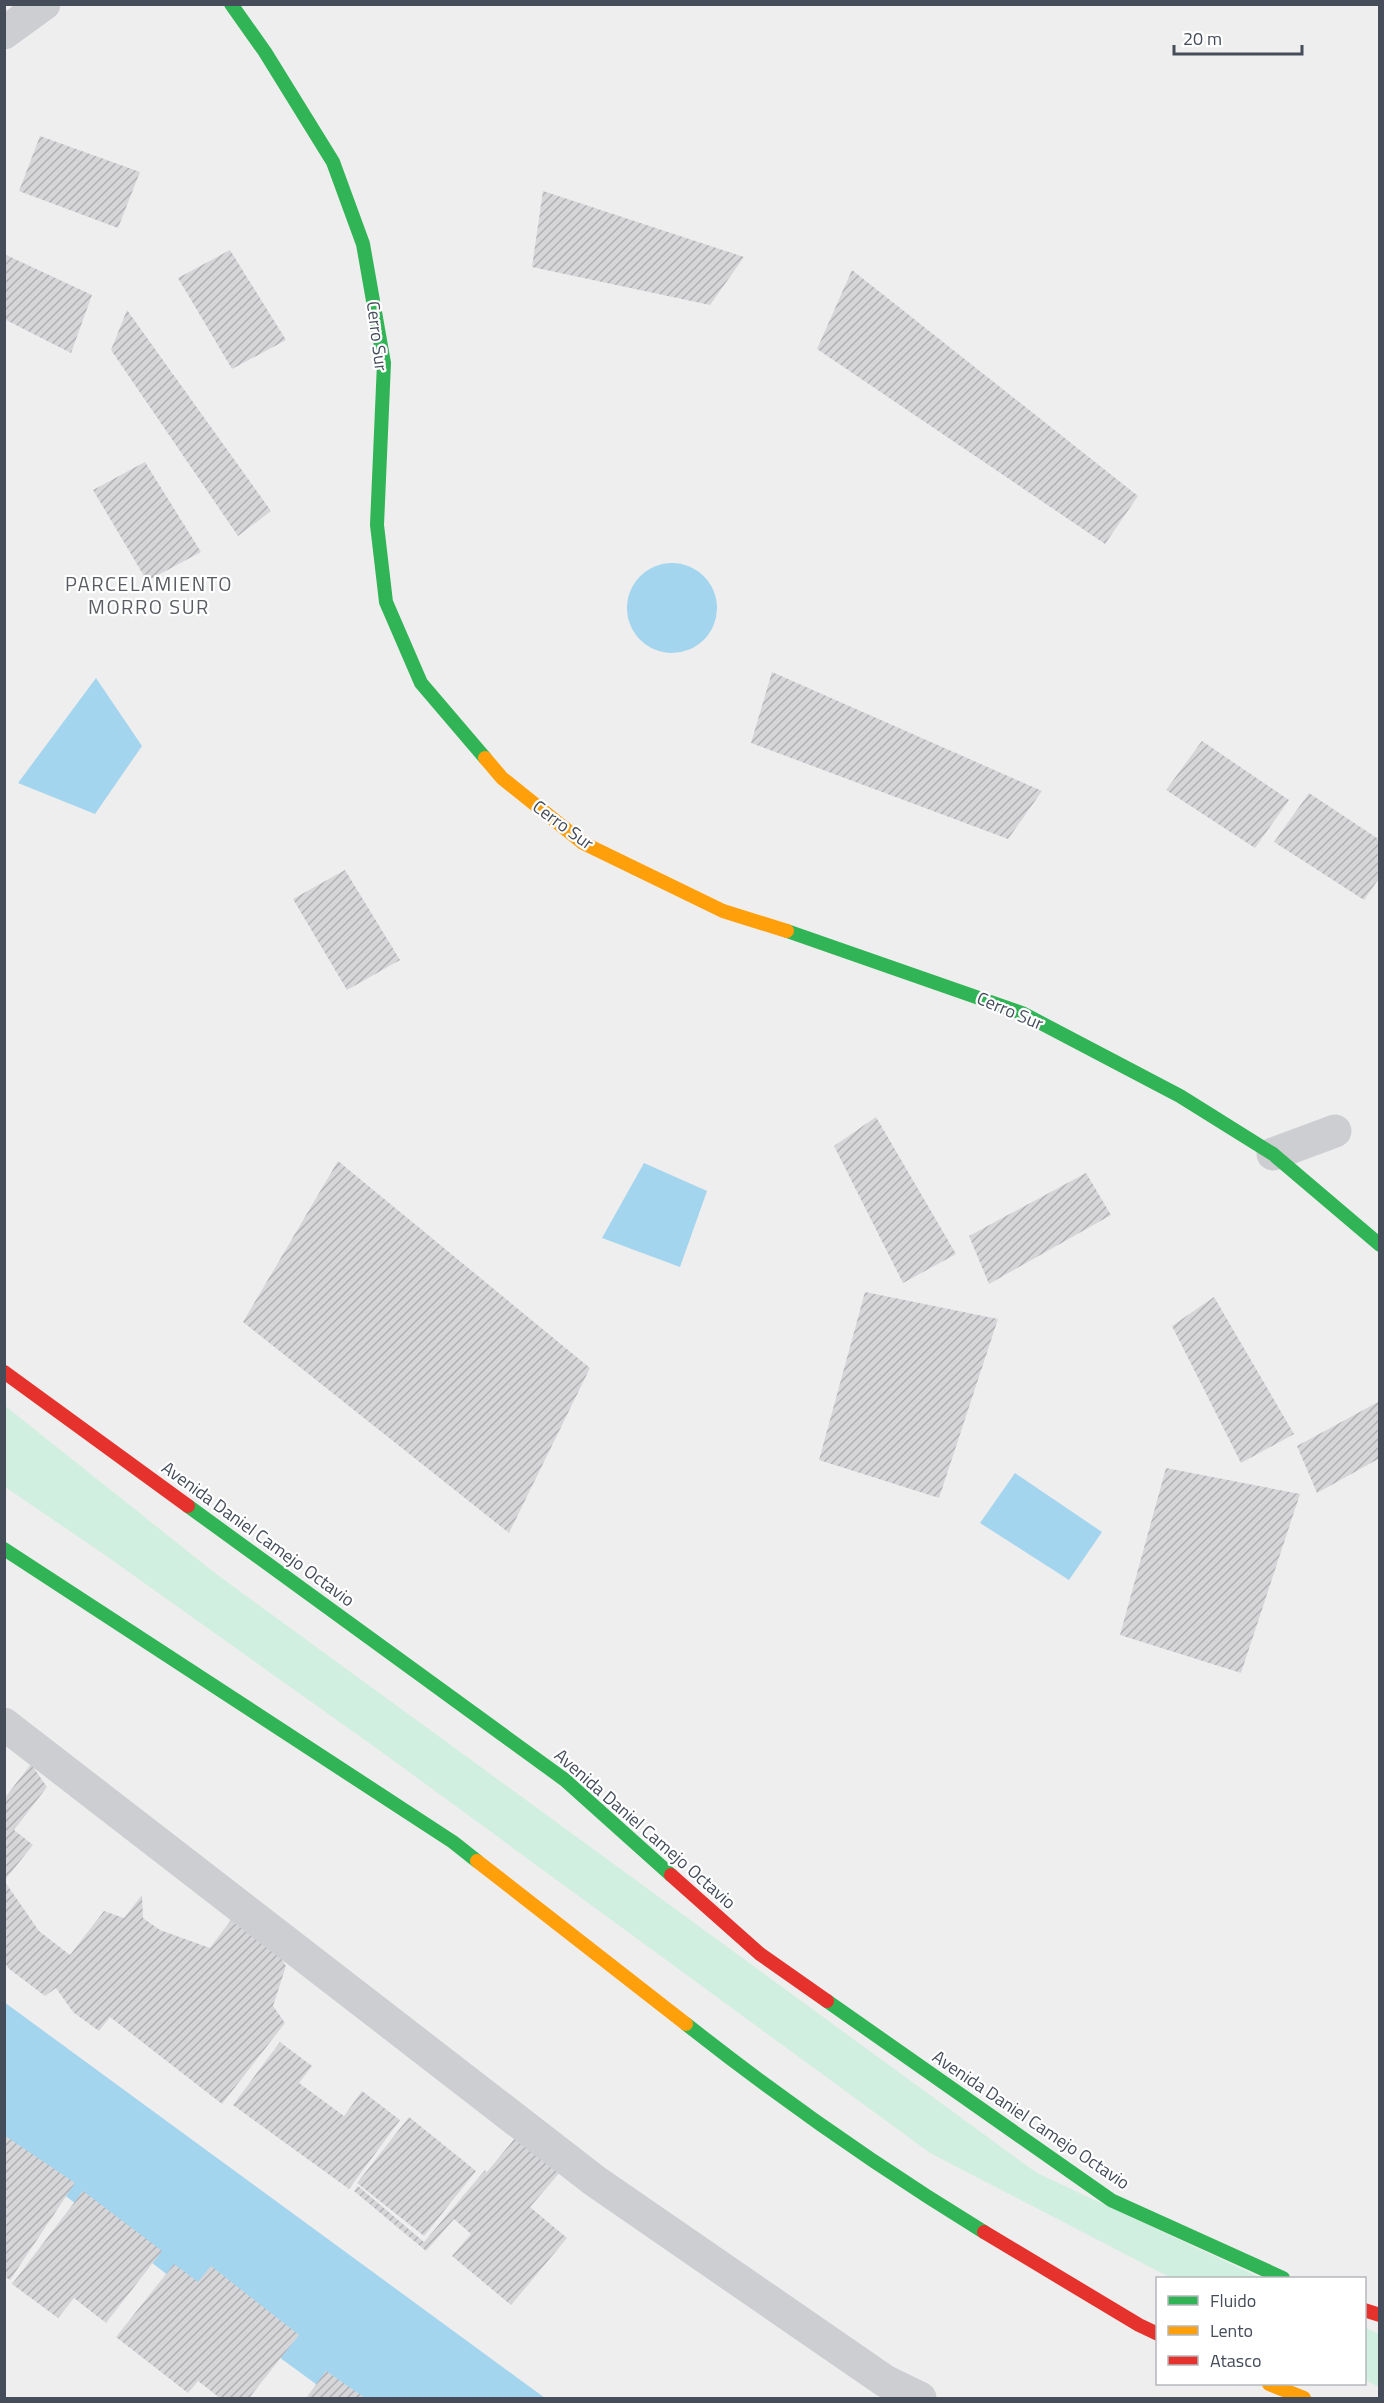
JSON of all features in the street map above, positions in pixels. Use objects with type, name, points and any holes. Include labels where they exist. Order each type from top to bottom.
[{"type":"main road","name":"Cerro Sur","points":[[231,4],[265,52],[333,162],[363,244],[384,363],[377,525],[386,602],[421,683],[502,778],[583,843],[723,911],[843,949],[1022,1013],[1180,1096],[1273,1154],[1380,1245]]},
{"type":"main road","name":"Avenida Daniel Camejo Octavio","points":[[4,1372],[565,1780],[760,1954],[1111,2200],[1281,2277]]},
{"type":"main road","points":[[4,1550],[453,1842],[752,2076],[943,2207],[1138,2325],[1156,2333]]},
{"type":"main road","points":[[1272,2385],[1304,2398]]},
{"type":"street","points":[[4,33],[44,4]]},
{"type":"street","points":[[1273,1154],[1335,1131]]},
{"type":"street","points":[[4,1724],[595,2181],[885,2381],[920,2398]]},
{"type":"green space","points":[[4,1405],[215,1573],[1037,2173],[1259,2277],[1169,2277],[930,2153],[383,1753],[102,1553],[5,1487]]},
{"type":"green space","points":[[1366,2328],[1379,2334],[1379,2387],[1366,2380]]},
{"type":"water","points":[[672,563],[689,566],[704,576],[714,591],[717,608],[714,625],[704,640],[689,650],[672,653],[655,650],[640,640],[630,625],[627,608],[630,591],[640,576],[655,566]]},
{"type":"water","points":[[96,678],[142,746],[95,814],[18,783]]},
{"type":"water","points":[[644,1163],[707,1191],[680,1267],[602,1238]]},
{"type":"water","points":[[1015,1473],[1102,1532],[1069,1580],[980,1523]]},
{"type":"water","points":[[4,2002],[545,2398],[335,2398],[178,2283],[5,2149]]},
{"type":"building","points":[[40,136],[140,172],[118,228],[19,191]]},
{"type":"building","points":[[543,191],[744,257],[710,305],[532,267]]},
{"type":"building","points":[[230,250],[286,340],[232,369],[178,278]]},
{"type":"building","points":[[4,254],[92,295],[71,353],[4,319]]},
{"type":"building","points":[[852,270],[1138,496],[1105,544],[817,349]]},
{"type":"building","points":[[127,310],[271,511],[238,536],[111,350]]},
{"type":"building","points":[[145,462],[201,552],[147,581],[93,490]]},
{"type":"building","points":[[772,672],[1042,791],[1008,839],[751,743]]},
{"type":"building","points":[[1202,741],[1289,800],[1255,848],[1166,790]]},
{"type":"building","points":[[1309,793],[1380,840],[1380,877],[1364,900],[1274,842]]},
{"type":"building","points":[[345,870],[400,960],[347,990],[293,899]]},
{"type":"building","points":[[876,1117],[956,1254],[903,1283],[834,1146]]},
{"type":"building","points":[[338,1161],[590,1368],[509,1533],[243,1322]]},
{"type":"building","points":[[1086,1173],[1111,1215],[989,1284],[969,1236]]},
{"type":"building","points":[[865,1292],[998,1319],[939,1498],[819,1460]]},
{"type":"building","points":[[1214,1297],[1294,1434],[1241,1463],[1172,1326]]},
{"type":"building","points":[[1380,1401],[1380,1458],[1317,1493],[1297,1446]]},
{"type":"building","points":[[1166,1468],[1300,1494],[1241,1673],[1120,1635]]},
{"type":"building","points":[[31,1764],[47,1787],[14,1830],[33,1845],[4,1881],[4,1799]]},
{"type":"building","points":[[5,1882],[39,1931],[70,1955],[104,1911],[124,1918],[142,1895],[143,1918],[160,1930],[210,1948],[231,1920],[281,1958],[286,1966],[273,2006],[285,2023],[222,2104],[110,2017],[99,2031],[73,2012],[56,1988],[45,1996],[8,1968],[5,1962]]},
{"type":"building","points":[[280,2042],[312,2066],[299,2083],[344,2116],[362,2091],[400,2120],[349,2189],[233,2105]]},
{"type":"building","points":[[409,2117],[476,2171],[424,2236],[357,2183]]},
{"type":"building","points":[[519,2133],[562,2170],[530,2207],[567,2238],[511,2305],[452,2256],[471,2234],[454,2219],[426,2251],[354,2191],[358,2186],[424,2242]]},
{"type":"building","points":[[4,2135],[75,2183],[10,2280],[4,2276]]},
{"type":"building","points":[[83,2191],[162,2251],[106,2323],[74,2298],[58,2318],[12,2284]]},
{"type":"building","points":[[174,2264],[198,2282],[211,2266],[299,2335],[249,2398],[220,2398],[198,2381],[188,2393],[116,2337]]},
{"type":"building","points":[[326,2371],[365,2398],[306,2398]]},
{"type":"traffic: fast","points":[[231,4],[265,52],[333,162],[363,244],[384,363],[377,525],[386,602],[421,683],[485,758]]},
{"type":"traffic: fast","points":[[787,931],[1022,1013],[1180,1096],[1273,1154],[1380,1245]]},
{"type":"traffic: fast","points":[[188,1506],[565,1780],[671,1875]]},
{"type":"traffic: fast","points":[[4,1549],[453,1842],[477,1861]]},
{"type":"traffic: fast","points":[[827,2001],[1111,2200],[1281,2277]]},
{"type":"traffic: fast","points":[[686,2024],[832,2132],[984,2232]]},
{"type":"traffic: slow","points":[[485,758],[502,778],[583,843],[723,911],[787,931]]},
{"type":"traffic: slow","points":[[477,1861],[686,2024]]},
{"type":"traffic: slow","points":[[1272,2385],[1304,2398]]},
{"type":"traffic: jam","points":[[4,1372],[188,1506]]},
{"type":"traffic: jam","points":[[671,1875],[760,1954],[827,2001]]},
{"type":"traffic: jam","points":[[984,2232],[1156,2333]]},
{"type":"traffic: jam","points":[[1366,2311],[1380,2315]]},
{"type":"district","name":"PARCELAMIENTO MORRO SUR","points":[[149,596]]}]
